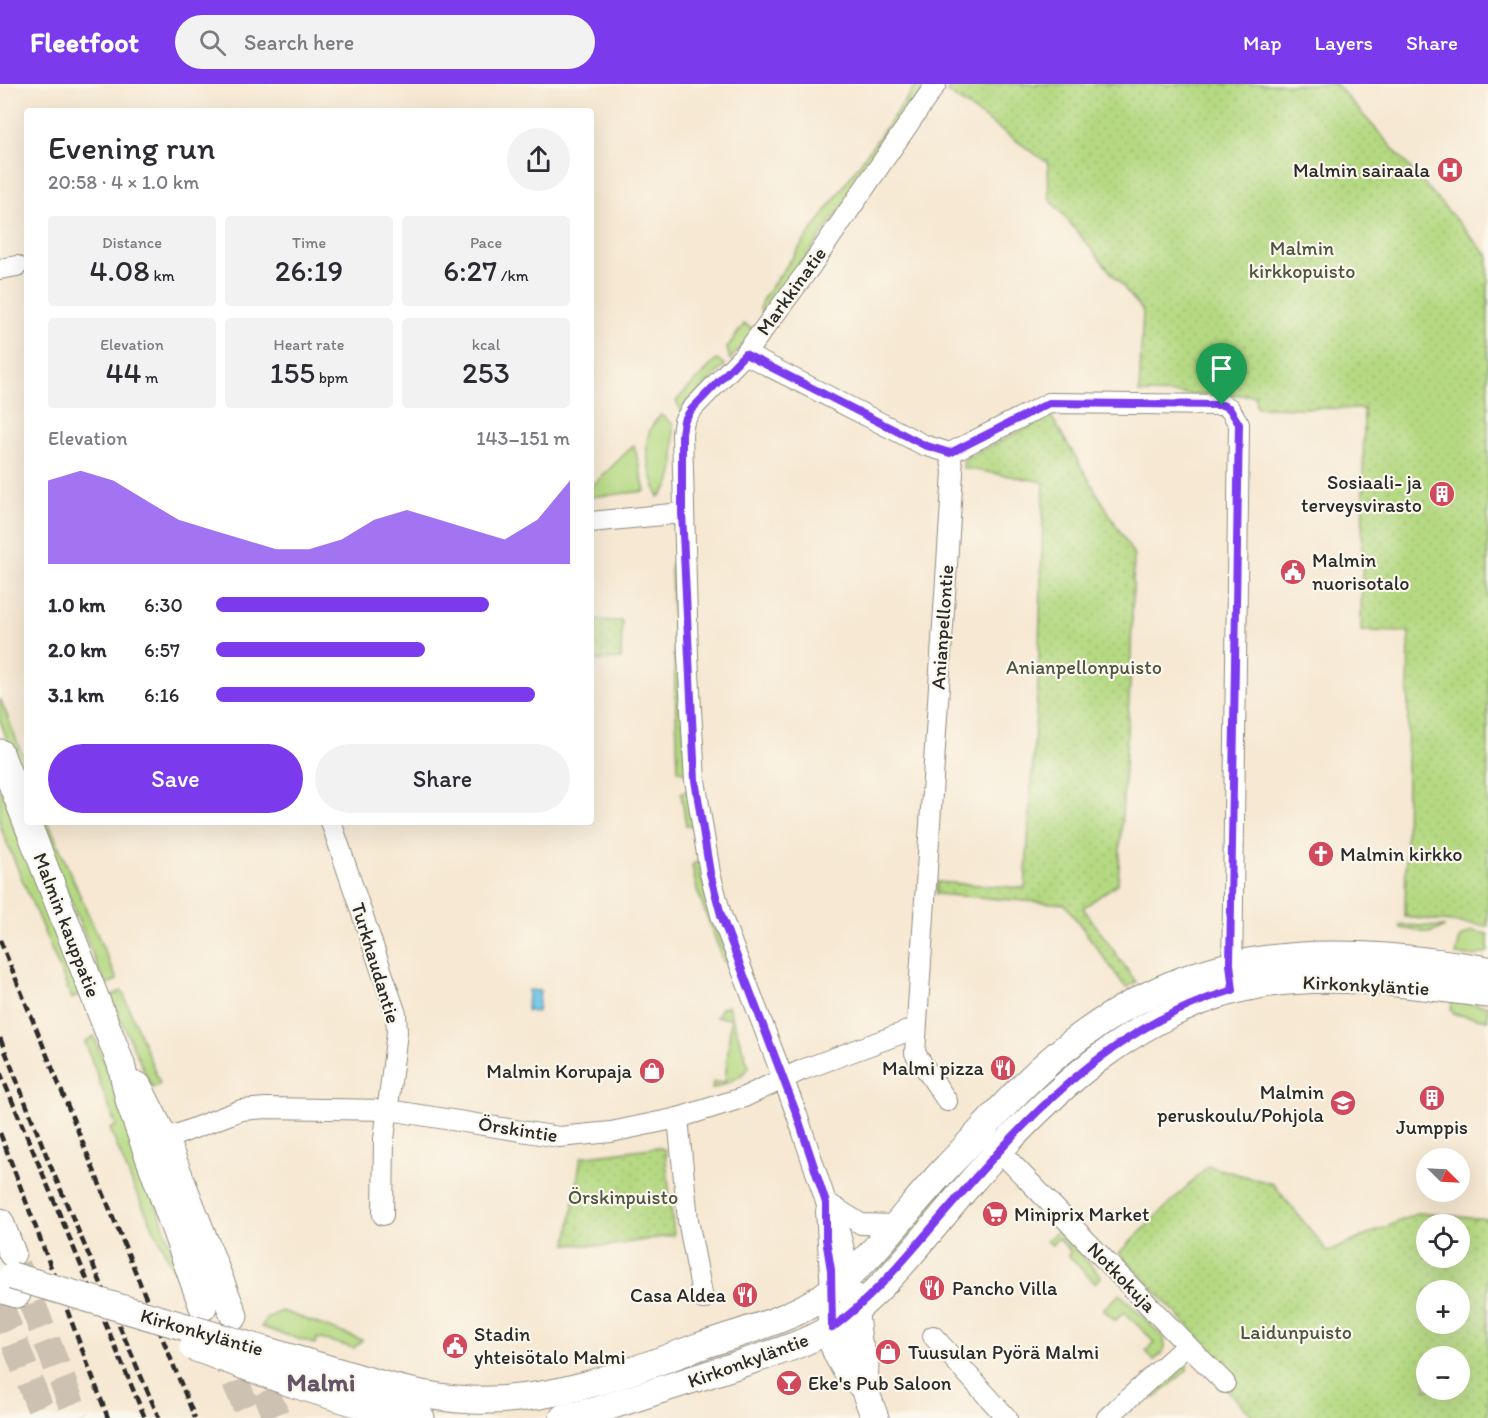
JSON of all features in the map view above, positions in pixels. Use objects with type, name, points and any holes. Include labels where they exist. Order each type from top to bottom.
[{"type":"main road","name":"Malmin kauppatie","points":[[0,753],[24,815]]},
{"type":"main road","name":"Malmin kauppatie","points":[[28,825],[121,1064],[130,1104],[155,1143],[234,1316]]},
{"type":"main road","name":"Kirkonkyläntie","points":[[1232,977],[1294,955],[1359,954],[1488,970]]},
{"type":"main road","name":"Kirkonkyläntie","points":[[563,1418],[595,1411],[777,1352],[832,1328],[855,1310],[990,1141],[1008,1101],[1059,1054],[1141,998],[1200,973],[1266,984],[1339,980],[1488,994]]},
{"type":"main road","name":"Kirkonkyläntie","points":[[0,1289],[215,1354],[259,1372],[470,1400],[559,1394],[634,1371],[795,1313],[840,1282],[895,1225],[990,1141]]},
{"type":"main road","name":"Malmin kauppatie","points":[[155,1143],[203,1307]]},
{"type":"main road","points":[[0,1222],[6,1263]]},
{"type":"main road","name":"Kirkonkyläntie","points":[[6,1263],[330,1382],[381,1411],[421,1418]]},
{"type":"main road","points":[[840,1282],[855,1310],[858,1342],[865,1364],[864,1388]]},
{"type":"main road","points":[[840,1282],[832,1328],[837,1354],[864,1388],[875,1418]]},
{"type":"street","name":"Markkinatie","points":[[840,1282],[826,1203],[784,1079],[721,915],[710,873],[695,780],[682,513],[682,434],[684,421],[745,354],[808,270],[936,84]]},
{"type":"street","points":[[745,354],[924,445],[950,453],[1049,403],[1222,405],[1229,408],[1239,424],[1232,977]]},
{"type":"street","name":"Anianpellontie","points":[[947,1101],[915,1053],[952,482],[950,453]]},
{"type":"street","points":[[594,522],[682,513]]},
{"type":"street","name":"Turkhaudantie","points":[[332,825],[396,1014],[397,1032],[384,1139],[383,1215]]},
{"type":"street","name":"Örskintie","points":[[155,1143],[241,1110],[389,1110],[559,1137],[611,1132],[678,1118],[742,1098],[784,1079],[916,1028]]},
{"type":"street","points":[[678,1118],[688,1220],[704,1299]]},
{"type":"street","name":"Notkokuja","points":[[990,1141],[1225,1383]]},
{"type":"street","points":[[826,1203],[861,1224],[895,1225]]},
{"type":"street","points":[[933,1336],[1007,1418]]},
{"type":"street","points":[[1107,1418],[1186,1345]]},
{"type":"green space","points":[[917,84],[929,84],[764,317],[760,309],[762,300]]},
{"type":"green space","name":"Malmin kirkkopuisto","points":[[953,84],[1336,84],[1488,256],[1488,926],[1405,917],[1409,632],[1361,631],[1364,409],[1256,407],[1255,395],[1139,393],[1143,311],[1049,198],[1048,163],[947,92]]},
{"type":"green space","points":[[744,324],[752,328],[753,332],[730,360],[727,348]]},
{"type":"green space","points":[[717,359],[725,365],[681,410],[676,401]]},
{"type":"green space","points":[[661,415],[673,424],[674,463],[670,483],[658,497],[649,465],[647,444],[653,424]]},
{"type":"green space","name":"Anianpellonpuisto","points":[[1051,416],[1134,555],[1130,682],[1118,883],[1083,908],[1136,982],[1126,988],[1065,904],[936,894],[937,882],[1025,888],[1038,683],[1044,482],[963,468],[964,459]]},
{"type":"green space","points":[[634,445],[645,491],[594,497],[594,484]]},
{"type":"green space","points":[[671,564],[677,564],[685,773],[678,770]]},
{"type":"green space","points":[[594,620],[622,621],[621,659],[594,661]]},
{"type":"green space","points":[[0,698],[24,759],[24,783],[0,721]]},
{"type":"green space","points":[[0,781],[80,994],[72,999],[0,826]]},
{"type":"green space","points":[[687,790],[693,826],[686,825],[681,793]]},
{"type":"green space","points":[[40,825],[49,825],[117,980],[105,985]]},
{"type":"green space","points":[[698,861],[709,907],[729,960],[724,962],[697,890],[692,865]]},
{"type":"green space","points":[[1400,925],[1445,927],[1429,933],[1401,928]]},
{"type":"green space","points":[[1472,931],[1488,934],[1488,952],[1474,956],[1456,955],[1460,938]]},
{"type":"green space","points":[[122,991],[160,1084],[152,1088],[110,996]]},
{"type":"green space","points":[[1452,1001],[1488,1006],[1488,1020],[1454,1014],[1451,1010]]},
{"type":"green space","points":[[728,1006],[749,1067],[727,1083],[712,1089],[713,1082],[725,1082],[731,1018],[716,1017],[721,1008]]},
{"type":"green space","points":[[94,1036],[132,1131],[189,1301],[134,1188],[110,1129],[116,1126],[85,1042]]},
{"type":"green space","name":"Örskinpuisto","points":[[658,1147],[665,1150],[674,1235],[607,1246],[567,1244],[581,1157]]},
{"type":"green space","points":[[968,1161],[972,1165],[880,1272],[876,1266]]},
{"type":"green space","name":"Laidunpuisto","points":[[1208,1166],[1273,1184],[1328,1252],[1418,1213],[1430,1214],[1416,1214],[1416,1268],[1470,1268],[1470,1217],[1488,1219],[1488,1418],[1255,1418],[1214,1377],[1209,1348],[1119,1253]]},
{"type":"green space","points":[[1058,1231],[1101,1276],[1095,1283],[1068,1255],[1071,1252],[1058,1238],[1052,1245],[1046,1241]]},
{"type":"green space","points":[[1120,1294],[1164,1338],[1165,1349],[1154,1361],[1146,1351],[1155,1342],[1124,1312],[1115,1321],[1103,1309]]},
{"type":"green space","points":[[281,1311],[362,1340],[354,1348],[317,1338],[315,1344],[261,1327],[267,1318]]},
{"type":"green space","points":[[1187,1363],[1187,1370],[1155,1398],[1148,1393],[1178,1366]]},
{"type":"water","points":[[528,990],[540,991],[538,1012],[527,1011]]},
{"type":"tunnel","points":[[17,1265],[77,1418]]},
{"type":"tunnel","points":[[0,1305],[44,1418]]},
{"type":"tunnel","points":[[219,1344],[251,1418]]},
{"type":"tunnel","points":[[249,1353],[277,1418]]},
{"type":"railway","points":[[0,940],[195,1418]]},
{"type":"railway","points":[[0,1038],[53,1172],[159,1418]]},
{"type":"railway","points":[[0,1072],[145,1418]]},
{"type":"railway","points":[[0,1133],[108,1418]]},
{"type":"place","name":"Malmin sairaala","points":[[1450,170]]},
{"type":"place","name":"Sosiaali- ja terveysvirasto","points":[[1442,494]]},
{"type":"place","name":"Malmin nuorisotalo","points":[[1293,572]]},
{"type":"place","name":"Malmin kirkko","points":[[1321,854]]},
{"type":"place","name":"Malmi pizza","points":[[1003,1068]]},
{"type":"place","name":"Malmin Korupaja","points":[[652,1071]]},
{"type":"place","name":"Jumppis","points":[[1432,1098]]},
{"type":"place","name":"Malmin peruskoulu/Pohjola","points":[[1343,1103]]},
{"type":"place","name":"Miniprix Market","points":[[995,1214]]},
{"type":"place","name":"Pancho Villa","points":[[932,1288]]},
{"type":"place","name":"Casa Aldea","points":[[745,1295]]},
{"type":"place","name":"Stadin yhteisötalo Malmi","points":[[455,1346]]},
{"type":"place","name":"Tuusulan Pyörä Malmi","points":[[888,1352]]},
{"type":"place","name":"Eke's Pub Saloon","points":[[789,1383]]},
{"type":"district","name":"Malmi","points":[[321,1382]]},
{"type":"route","points":[[745,354],[924,445],[950,453],[1049,403],[1222,405],[1229,408],[1239,424],[1230,964],[1233,990],[1209,997],[1155,1020],[1114,1046],[1076,1076],[1035,1111],[866,1301],[832,1328],[826,1203],[797,1115],[721,915],[710,873],[696,792],[682,513],[684,421],[691,410],[745,354]]}]
